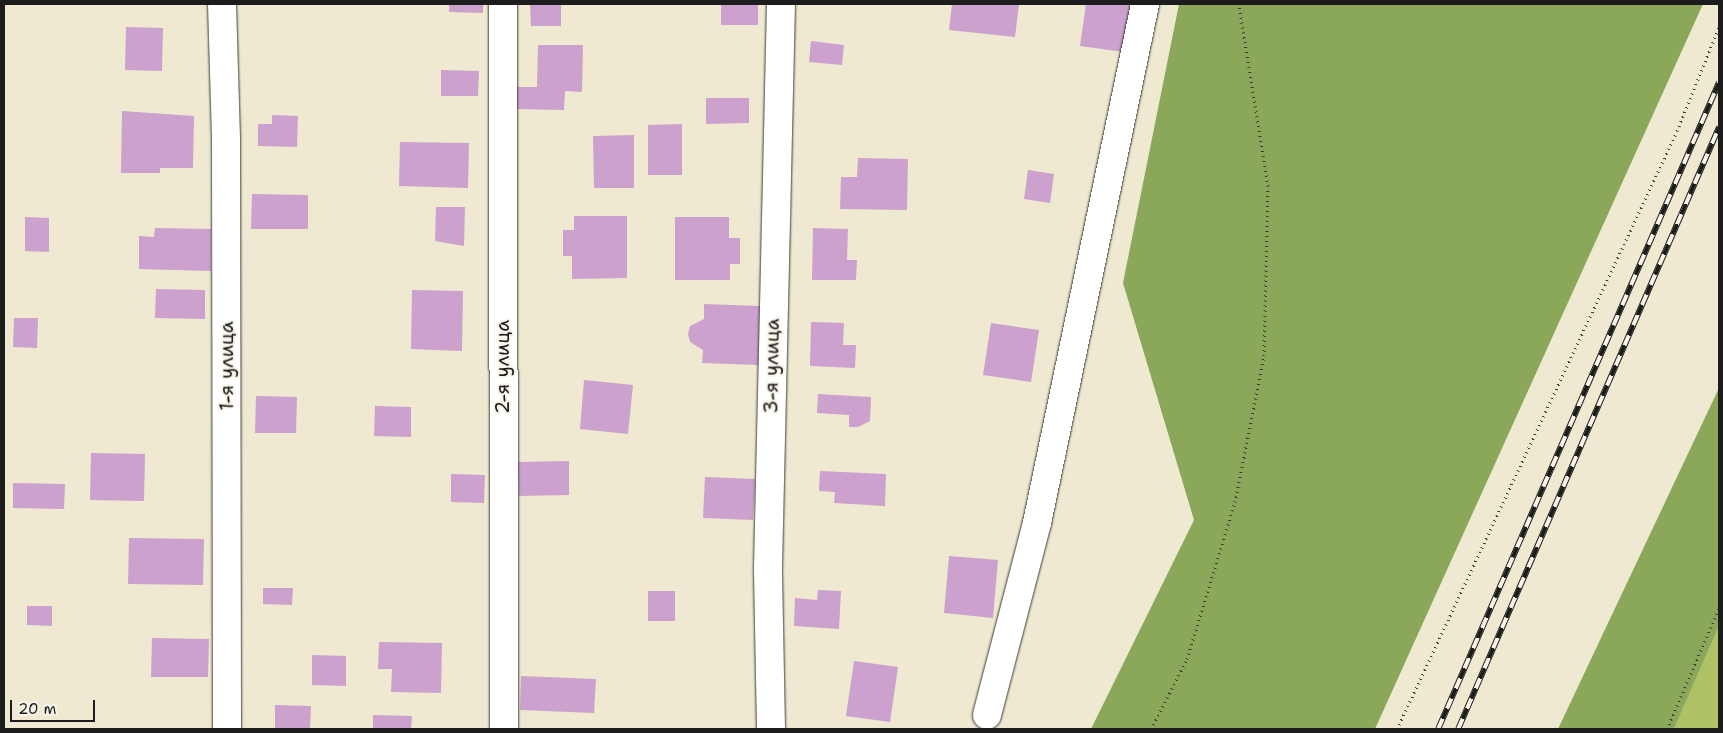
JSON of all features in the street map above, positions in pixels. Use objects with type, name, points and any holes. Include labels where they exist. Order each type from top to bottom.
[{"type":"street","name":"1-я улица","points":[[222,4],[226,142],[227,729]]},
{"type":"street","name":"2-я улица","points":[[503,4],[504,729]]},
{"type":"street","name":"3-я улица","points":[[771,729],[768,567],[781,4]]},
{"type":"street","points":[[987,715],[1037,522],[1145,4]]},
{"type":"path","points":[[1151,729],[1187,659],[1235,502],[1264,356],[1268,186],[1239,4]]},
{"type":"path","points":[[1397,729],[1668,149],[1719,27]]},
{"type":"path","points":[[1667,729],[1719,608]]},
{"type":"green space","points":[[1179,4],[1703,4],[1375,729],[1091,729],[1194,520],[1123,283]]},
{"type":"green space","points":[[1719,388],[1719,626],[1674,729],[1558,729]]},
{"type":"green space","points":[[1719,626],[1719,729],[1674,729]]},
{"type":"building","points":[[449,4],[483,4],[483,13],[449,12]]},
{"type":"building","points":[[530,4],[561,4],[561,26],[531,26]]},
{"type":"building","points":[[721,4],[758,4],[758,25],[721,25]]},
{"type":"building","points":[[952,4],[1019,4],[1015,37],[949,30]]},
{"type":"building","points":[[1086,4],[1131,4],[1124,52],[1080,46]]},
{"type":"building","points":[[126,27],[163,28],[162,71],[125,70]]},
{"type":"building","points":[[811,41],[844,45],[842,65],[809,62]]},
{"type":"building","points":[[538,45],[583,45],[582,92],[565,91],[564,110],[517,109],[517,87],[537,87]]},
{"type":"building","points":[[441,70],[479,71],[478,96],[441,96]]},
{"type":"building","points":[[706,98],[749,98],[749,123],[706,124]]},
{"type":"building","points":[[122,111],[194,116],[193,168],[160,168],[160,173],[121,173]]},
{"type":"building","points":[[272,115],[298,116],[297,147],[258,146],[258,124],[272,124]]},
{"type":"building","points":[[682,124],[682,175],[648,175],[648,125]]},
{"type":"building","points":[[634,135],[634,188],[594,188],[593,136]]},
{"type":"building","points":[[400,142],[469,143],[468,188],[399,186]]},
{"type":"building","points":[[858,158],[908,159],[907,210],[840,209],[841,177],[857,177]]},
{"type":"building","points":[[1028,170],[1054,174],[1050,203],[1024,199]]},
{"type":"building","points":[[252,194],[308,195],[308,229],[251,229]]},
{"type":"building","points":[[436,207],[465,207],[464,246],[435,241]]},
{"type":"building","points":[[574,216],[627,216],[627,278],[572,279],[572,256],[563,256],[563,230],[574,230]]},
{"type":"building","points":[[25,217],[49,218],[49,252],[25,251]]},
{"type":"building","points":[[675,217],[729,217],[729,238],[740,238],[740,264],[730,264],[730,280],[675,280]]},
{"type":"building","points":[[155,228],[211,229],[211,271],[139,269],[139,236],[154,237]]},
{"type":"building","points":[[813,228],[848,229],[847,260],[857,260],[856,280],[812,280]]},
{"type":"building","points":[[156,289],[205,290],[205,319],[155,318]]},
{"type":"building","points":[[412,290],[463,291],[462,351],[411,349]]},
{"type":"building","points":[[704,304],[760,306],[759,365],[702,363],[703,350],[690,342],[688,334],[690,326],[704,319]]},
{"type":"building","points":[[14,318],[38,318],[37,348],[13,347]]},
{"type":"building","points":[[811,322],[844,323],[843,345],[856,345],[855,368],[810,366]]},
{"type":"building","points":[[991,323],[1039,330],[1031,382],[983,375]]},
{"type":"building","points":[[584,380],[633,385],[628,434],[580,429]]},
{"type":"building","points":[[818,394],[871,397],[870,421],[858,427],[849,427],[849,415],[817,413]]},
{"type":"building","points":[[256,396],[297,397],[296,433],[255,433]]},
{"type":"building","points":[[375,406],[411,407],[411,437],[374,436]]},
{"type":"building","points":[[91,453],[145,454],[144,501],[90,500]]},
{"type":"building","points":[[569,461],[569,495],[519,496],[518,462]]},
{"type":"building","points":[[820,471],[886,474],[885,506],[834,503],[835,492],[819,491]]},
{"type":"building","points":[[451,474],[485,475],[484,503],[451,502]]},
{"type":"building","points":[[705,477],[755,479],[753,520],[703,518]]},
{"type":"building","points":[[13,483],[65,484],[64,509],[13,508]]},
{"type":"building","points":[[129,538],[204,539],[203,585],[128,584]]},
{"type":"building","points":[[949,556],[998,560],[993,618],[944,613]]},
{"type":"building","points":[[263,588],[293,588],[292,605],[263,604]]},
{"type":"building","points":[[818,590],[841,591],[839,629],[794,626],[795,598],[817,600]]},
{"type":"building","points":[[648,591],[675,591],[675,621],[648,621]]},
{"type":"building","points":[[27,606],[52,606],[52,626],[27,625]]},
{"type":"building","points":[[152,638],[209,639],[208,677],[151,677]]},
{"type":"building","points":[[379,642],[442,643],[441,693],[391,692],[392,669],[378,669]]},
{"type":"building","points":[[312,655],[346,656],[346,686],[312,685]]},
{"type":"building","points":[[854,661],[898,667],[890,722],[846,716]]},
{"type":"building","points":[[521,676],[596,679],[594,713],[520,710]]},
{"type":"building","points":[[275,705],[311,706],[310,729],[275,729]]},
{"type":"building","points":[[373,715],[412,716],[411,729],[373,729]]},
{"type":"railway","points":[[1438,729],[1719,82]]},
{"type":"railway","points":[[1458,729],[1719,127]]}]
